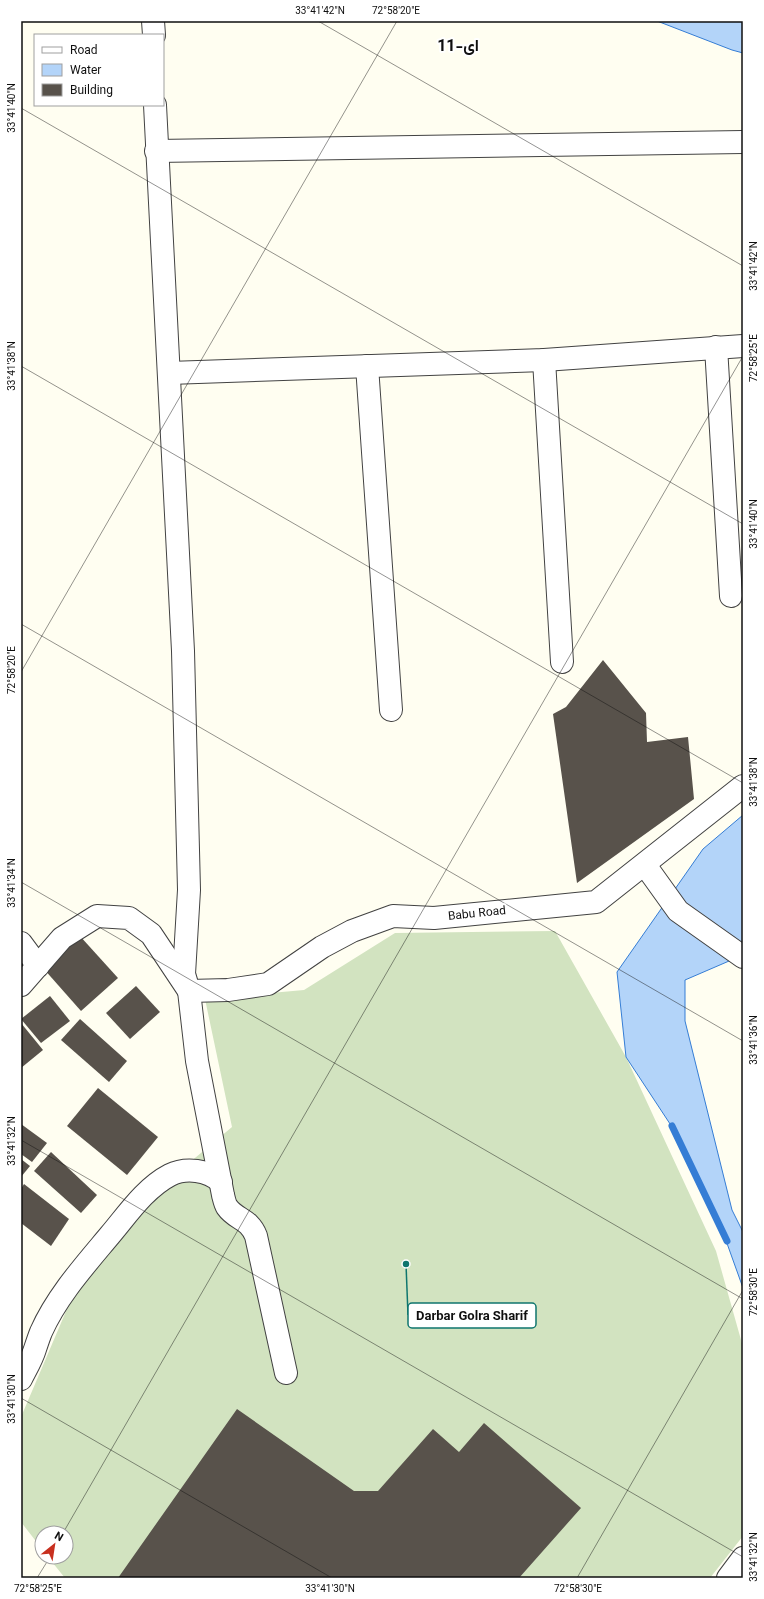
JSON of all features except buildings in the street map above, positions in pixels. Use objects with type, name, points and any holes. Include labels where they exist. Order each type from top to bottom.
[{"type":"street","points":[[153,21],[154,34]]},
{"type":"street","points":[[155,106],[156,151],[183,651],[189,890],[184,974],[189,991],[197,1061],[227,1207],[234,1214],[252,1226],[256,1236],[286,1373]]},
{"type":"street","points":[[156,151],[743,142]]},
{"type":"street","points":[[169,373],[544,360],[743,346]]},
{"type":"street","points":[[716,347],[731,596]]},
{"type":"street","points":[[544,360],[562,662]]},
{"type":"street","points":[[367,366],[390,710]]},
{"type":"street","name":"Babu Road","points":[[189,991],[228,990],[268,984],[334,940],[352,930],[393,916],[434,918],[596,902],[743,786]]},
{"type":"street","points":[[645,864],[678,911],[743,957]]},
{"type":"street","points":[[21,985],[62,938],[97,916],[129,918],[150,934],[189,991]]},
{"type":"street","points":[[21,943],[38,966]]},
{"type":"street","points":[[21,1379],[35,1350],[41,1332],[58,1303],[87,1263],[150,1190],[170,1175],[189,1172],[201,1171],[214,1176],[221,1182]]},
{"type":"street","points":[[728,1578],[743,1558]]},
{"type":"green space","points":[[555,931],[626,1057],[716,1251],[743,1347],[743,1536],[710,1578],[65,1578],[54,1565],[74,1565],[74,1525],[34,1525],[34,1539],[21,1522],[21,1417],[81,1276],[183,1168],[232,1127],[205,999],[304,990],[395,933]]},
{"type":"water","points":[[657,21],[743,21],[743,53],[732,50]]},
{"type":"water","points":[[743,815],[743,955],[685,980],[685,1021],[732,1210],[743,1232],[743,1288],[724,1235],[676,1133],[626,1057],[617,972],[703,849]]},
{"type":"waterway","points":[[672,1126],[727,1241]]},
{"type":"place","name":"Darbar Golra Sharif","points":[[406,1264]]},
{"type":"district","name":"ای-11","points":[[458,47]]}]
